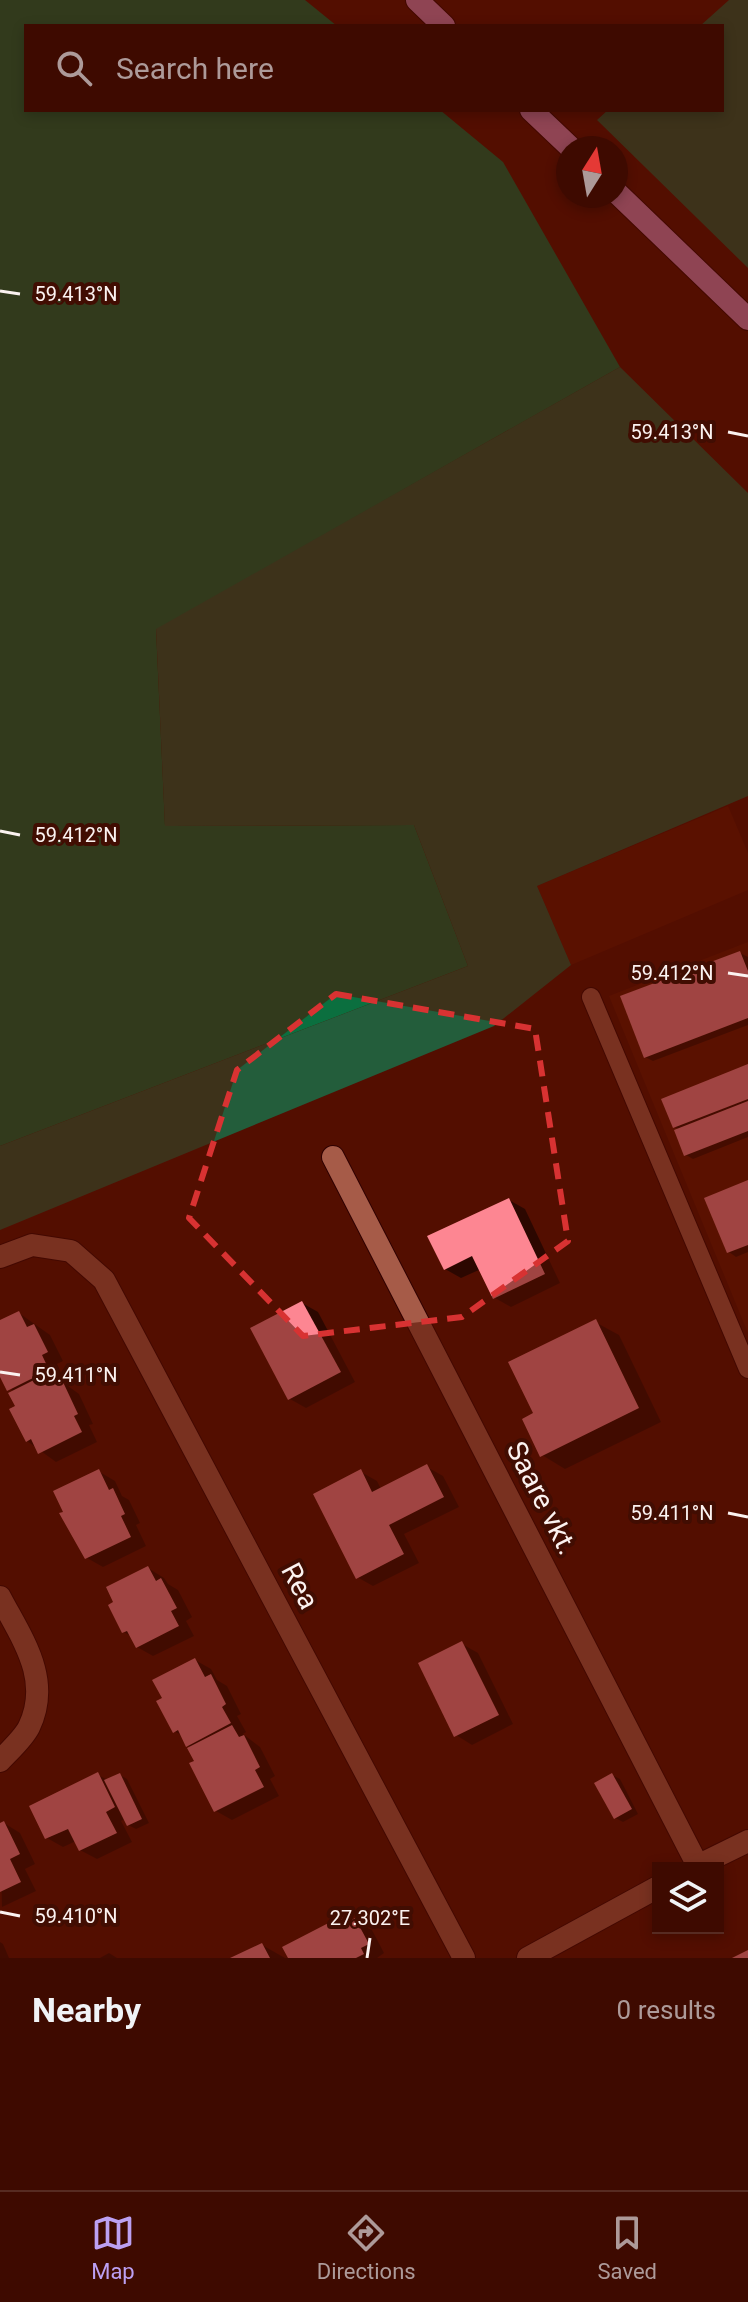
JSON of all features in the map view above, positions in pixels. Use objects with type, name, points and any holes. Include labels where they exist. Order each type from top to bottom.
[{"type":"highway","points":[[417,0],[442,24]]},
{"type":"highway","points":[[533,112],[558,136]]},
{"type":"highway","points":[[628,204],[748,319]]},
{"type":"street","name":"Saare vkt.","points":[[333,1157],[692,1862]]},
{"type":"street","name":"Rea","points":[[0,1257],[32,1245],[71,1251],[104,1280],[464,1958]]},
{"type":"street","points":[[0,1597],[36,1666],[37,1705],[27,1730],[0,1761]]},
{"type":"street","points":[[705,1862],[748,1841]]},
{"type":"street","points":[[528,1958],[652,1890]]},
{"type":"lane","points":[[591,997],[748,1369]]},
{"type":"highlighted area","points":[[336,994],[535,1029],[568,1241],[462,1317],[303,1336],[189,1218],[237,1070]]},
{"type":"shaded area","points":[[728,806],[748,853],[748,890],[571,965],[537,886]]},
{"type":"shaded area","points":[[748,942],[748,1333],[609,996]]},
{"type":"green space","points":[[0,0],[305,0],[335,24],[24,24],[24,112],[442,112],[503,162],[620,367],[156,629],[165,826],[414,825],[468,966],[0,1146]]},
{"type":"green space","points":[[729,0],[748,0],[748,268],[628,150],[628,136],[613,136],[597,120],[606,112],[724,112],[724,24],[702,24]]},
{"type":"green space","points":[[620,367],[748,493],[748,796],[537,886],[571,965],[494,1026],[0,1230],[0,1146],[468,966],[414,825],[165,826],[156,628]]},
{"type":"building","points":[[740,951],[748,971],[748,1018],[644,1058],[620,996]]},
{"type":"building","points":[[748,1064],[748,1099],[673,1128],[661,1099]]},
{"type":"building","points":[[748,1101],[748,1131],[684,1156],[674,1130]]},
{"type":"building","points":[[748,1180],[748,1245],[727,1253],[704,1198]]},
{"type":"building","points":[[509,1198],[545,1274],[493,1299],[472,1256],[444,1270],[427,1236]]},
{"type":"building","points":[[302,1301],[341,1372],[288,1400],[250,1328]]},
{"type":"building","points":[[19,1311],[27,1327],[34,1324],[48,1352],[42,1355],[49,1370],[7,1391],[0,1377],[0,1320]]},
{"type":"building","points":[[596,1319],[639,1408],[540,1457],[522,1419],[533,1413],[508,1362]]},
{"type":"building","points":[[50,1372],[56,1385],[63,1382],[78,1414],[74,1416],[82,1432],[38,1454],[31,1439],[26,1442],[9,1409],[15,1406],[8,1393]]},
{"type":"building","points":[[427,1464],[444,1497],[389,1525],[404,1554],[356,1579],[313,1494],[361,1469],[372,1492]]},
{"type":"building","points":[[99,1469],[109,1490],[113,1488],[131,1537],[85,1559],[59,1513],[63,1512],[53,1491]]},
{"type":"building","points":[[148,1566],[156,1581],[161,1578],[177,1608],[171,1611],[179,1626],[136,1648],[127,1631],[122,1633],[108,1605],[113,1602],[106,1587]]},
{"type":"building","points":[[462,1641],[499,1715],[454,1737],[418,1663]]},
{"type":"building","points":[[195,1658],[205,1677],[211,1674],[226,1704],[222,1707],[231,1723],[186,1747],[178,1730],[173,1733],[156,1701],[162,1698],[152,1680]]},
{"type":"building","points":[[232,1725],[239,1737],[244,1735],[260,1767],[255,1770],[264,1787],[214,1812],[189,1763],[194,1761],[187,1748]]},
{"type":"building","points":[[98,1772],[115,1807],[106,1812],[117,1833],[79,1851],[68,1829],[45,1839],[29,1806]]},
{"type":"building","points":[[120,1773],[142,1819],[127,1826],[104,1780]]},
{"type":"building","points":[[612,1773],[632,1809],[614,1819],[594,1783]]},
{"type":"building","points":[[4,1821],[20,1854],[10,1859],[21,1882],[0,1892],[0,1823]]},
{"type":"building","points":[[344,1915],[348,1922],[355,1918],[369,1944],[361,1948],[364,1954],[356,1958],[288,1958],[282,1947]]},
{"type":"building","points":[[262,1943],[270,1958],[230,1958]]},
{"type":"building","points":[[748,1950],[748,1958],[732,1958]]}]
